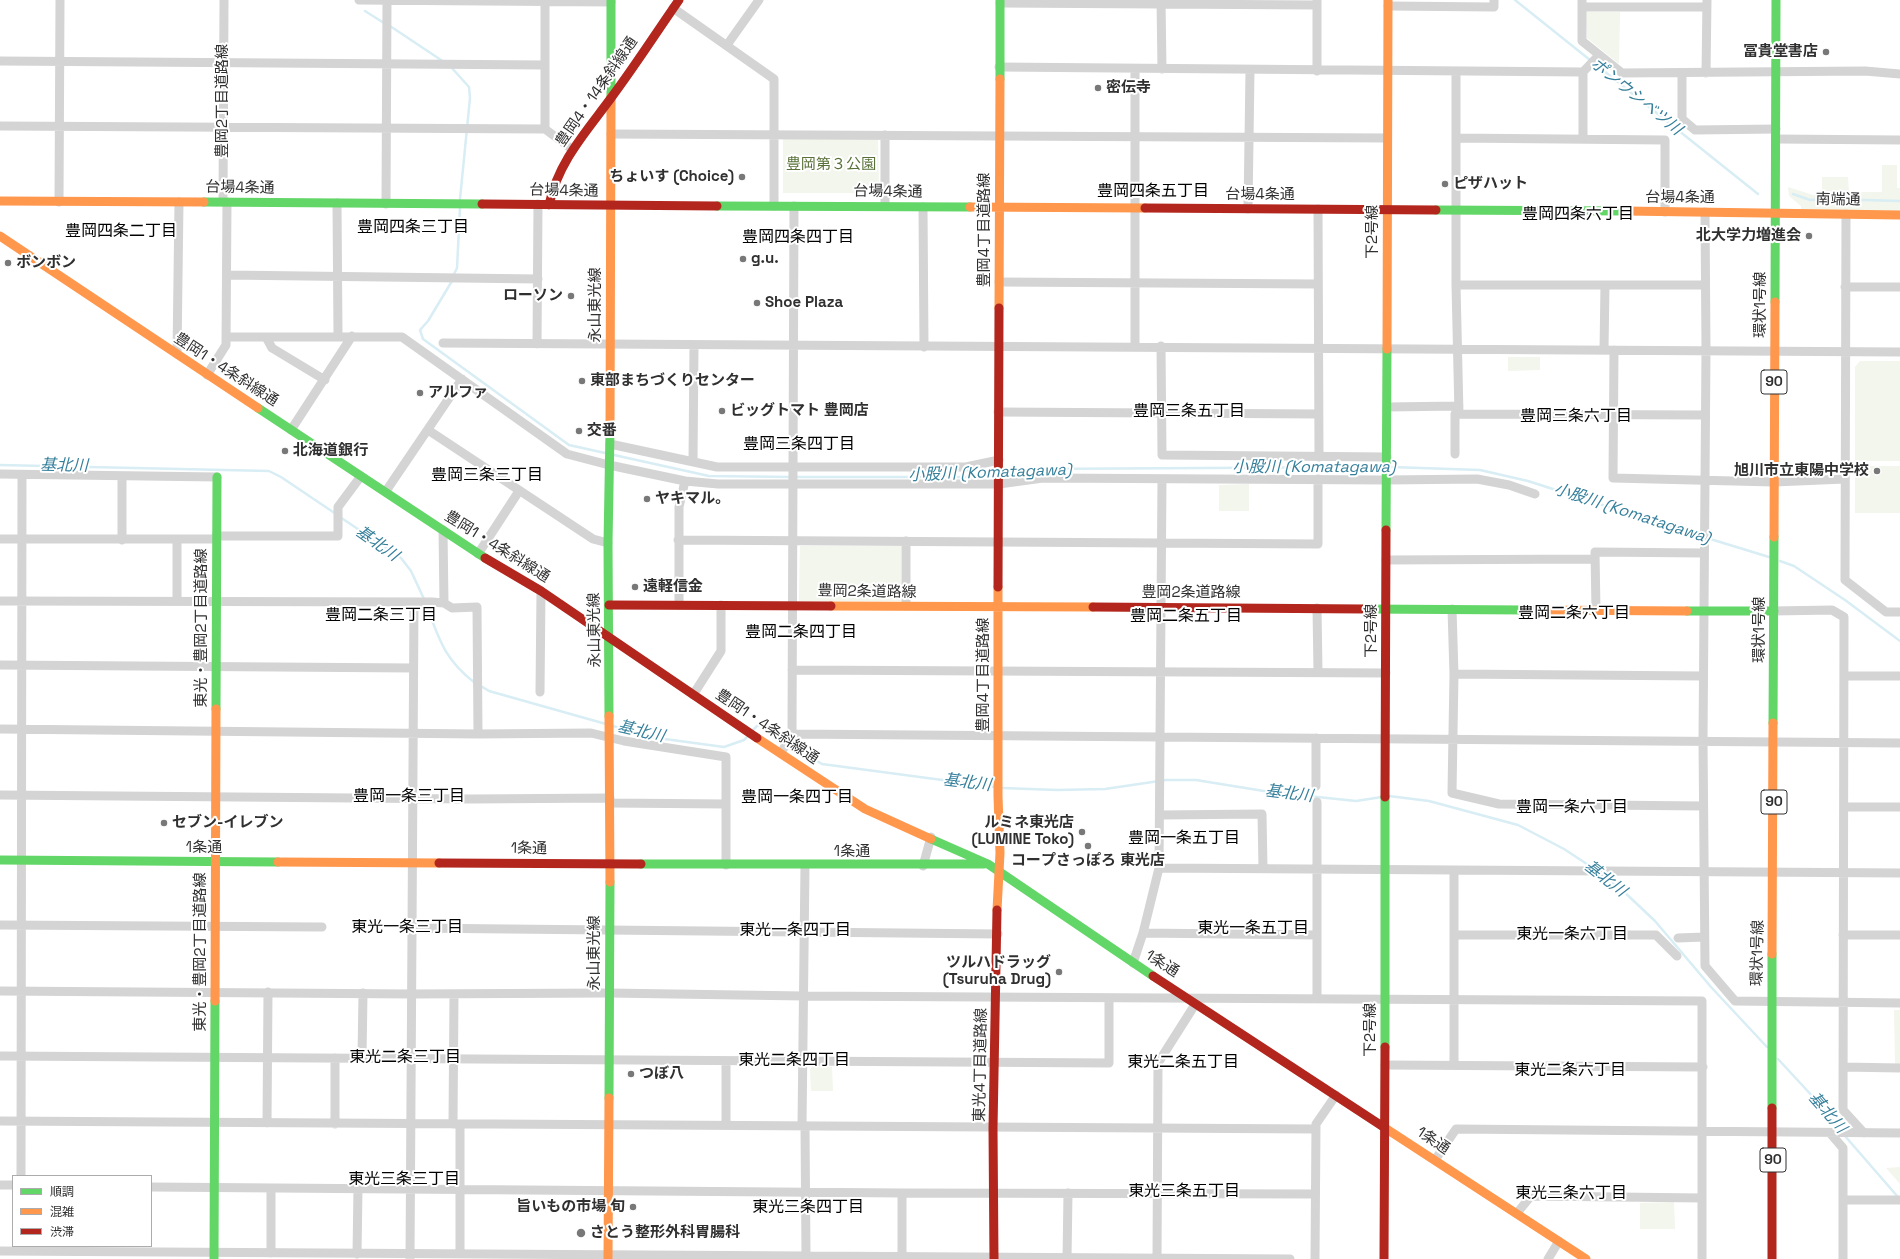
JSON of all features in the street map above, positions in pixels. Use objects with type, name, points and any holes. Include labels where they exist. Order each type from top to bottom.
[{"type":"street","points":[[59,202],[60,0]]},
{"type":"street","name":"豊岡2丁目道路線","points":[[224,0],[223,128],[227,275],[226,341]]},
{"type":"street","points":[[359,0],[611,1]]},
{"type":"street","points":[[386,204],[387,0]]},
{"type":"street","name":"豊岡4・14条斜線通","points":[[549,205],[551,192],[557,175],[679,0]]},
{"type":"street","points":[[727,45],[759,0]]},
{"type":"street","points":[[1388,3],[1494,6],[1494,0]]},
{"type":"street","name":"環状1号線","points":[[1772,1259],[1774,482],[1777,73],[1776,0]]},
{"type":"street","points":[[545,1],[545,129]]},
{"type":"street","name":"永山東光線","points":[[608,1257],[610,637],[608,543],[610,447],[611,1]]},
{"type":"street","points":[[1000,2],[1317,2],[1317,71]]},
{"type":"street","name":"豊岡4丁目道路線","points":[[999,872],[998,207],[1000,2]]},
{"type":"street","points":[[1161,2],[1162,69]]},
{"type":"street","name":"下2号線","points":[[1384,1259],[1388,3]]},
{"type":"street","points":[[1706,73],[1707,4],[1582,4],[1582,41],[1597,57],[1622,73],[1682,73],[1706,73],[1777,73],[1865,71],[1900,74]]},
{"type":"street","points":[[673,8],[774,79],[774,206]]},
{"type":"street","points":[[1583,138],[1585,70],[1597,57]]},
{"type":"street","points":[[0,61],[224,64],[545,65]]},
{"type":"street","points":[[999,67],[1317,71],[1585,70]]},
{"type":"street","points":[[1135,69],[1136,346]]},
{"type":"street","points":[[1248,209],[1250,70]]},
{"type":"street","points":[[1455,454],[1455,414],[1459,410],[1456,285],[1456,71]]},
{"type":"street","points":[[1682,73],[1682,119],[1695,130],[1776,129]]},
{"type":"street","points":[[0,126],[545,129],[573,150]]},
{"type":"street","points":[[611,134],[1387,138]]},
{"type":"street","points":[[885,135],[885,206]]},
{"type":"street","points":[[1456,138],[1583,138],[1666,140],[1665,212]]},
{"type":"street","points":[[1776,139],[1900,140]]},
{"type":"street","name":"台場4条通","points":[[0,201],[1776,213]]},
{"type":"street","points":[[177,354],[179,202]]},
{"type":"street","points":[[337,204],[338,336]]},
{"type":"street","points":[[537,344],[538,204]]},
{"type":"street","points":[[781,753],[789,739],[792,670],[794,206]]},
{"type":"street","points":[[923,207],[924,347]]},
{"type":"street","points":[[1318,209],[1319,457]]},
{"type":"street","points":[[1705,212],[1706,416],[1702,741],[1705,966],[1735,1001],[1900,1003]]},
{"type":"street","name":"南端通","points":[[1776,213],[1900,215]]},
{"type":"street","points":[[1846,214],[1845,580],[1886,612],[1900,612]]},
{"type":"street","name":"豊岡1・4条斜線通","points":[[0,236],[207,375],[360,476],[386,491],[478,554],[541,591],[758,739],[865,809],[931,837],[988,864]]},
{"type":"street","points":[[227,275],[337,278],[538,279]]},
{"type":"street","points":[[999,282],[1318,284]]},
{"type":"street","points":[[1456,285],[1705,285]]},
{"type":"street","points":[[1604,350],[1605,285]]},
{"type":"street","points":[[1845,287],[1900,287]]},
{"type":"street","points":[[291,430],[325,380],[352,336]]},
{"type":"street","points":[[266,337],[272,348],[325,380]]},
{"type":"street","points":[[207,375],[226,341],[266,337],[402,337],[567,454],[685,481],[718,484],[999,481],[1043,478],[1318,479],[1387,477],[1478,479],[1509,485],[1534,494]]},
{"type":"street","points":[[443,343],[924,347],[1161,346],[1900,352]]},
{"type":"street","points":[[693,462],[694,345]]},
{"type":"street","points":[[1161,346],[1162,456],[1319,457],[1387,460]]},
{"type":"street","points":[[1614,350],[1613,478],[1774,482],[1845,479]]},
{"type":"street","points":[[386,491],[462,379]]},
{"type":"street","points":[[1387,407],[1614,415],[1706,416]]},
{"type":"street","points":[[998,412],[1318,414]]},
{"type":"street","points":[[428,430],[593,539],[608,543]]},
{"type":"street","points":[[610,447],[717,467],[794,469],[966,467],[999,463]]},
{"type":"street","points":[[0,474],[122,476],[122,540]]},
{"type":"street","points":[[21,1175],[22,475]]},
{"type":"street","name":"東光・豊岡2丁目道路線","points":[[122,476],[216,477],[216,1057],[214,1256]]},
{"type":"street","points":[[0,539],[177,540],[338,536],[338,507],[360,476]]},
{"type":"street","points":[[1133,963],[1143,933],[1159,868],[1162,479]]},
{"type":"street","points":[[678,540],[1318,544],[1318,479]]},
{"type":"street","points":[[679,605],[679,507],[685,481]]},
{"type":"street","points":[[478,554],[519,491]]},
{"type":"street","points":[[443,530],[444,602]]},
{"type":"street","points":[[177,540],[177,601]]},
{"type":"street","points":[[906,541],[906,606]]},
{"type":"street","points":[[1596,610],[1594,552],[1704,548]]},
{"type":"street","points":[[1386,560],[1595,559]]},
{"type":"street","points":[[540,692],[541,591]]},
{"type":"street","points":[[0,601],[444,602],[452,608],[478,607],[478,734]]},
{"type":"street","points":[[410,1257],[412,1124],[411,928],[413,668],[416,602]]},
{"type":"street","name":"豊岡2条道路線","points":[[609,605],[1774,611]]},
{"type":"street","points":[[693,694],[721,651],[721,605]]},
{"type":"street","points":[[1317,608],[1318,672]]},
{"type":"street","points":[[1452,609],[1454,674],[1452,793],[1499,804],[1703,806]]},
{"type":"street","points":[[1774,611],[1832,610],[1844,617],[1843,1110],[1864,1133]]},
{"type":"street","points":[[0,665],[413,668]]},
{"type":"street","points":[[792,670],[1386,673]]},
{"type":"street","points":[[1454,674],[1703,676]]},
{"type":"street","points":[[1844,676],[1900,676]]},
{"type":"street","points":[[0,729],[478,734],[609,733],[624,741],[726,757],[726,865]]},
{"type":"street","points":[[789,739],[1161,737],[1900,743]]},
{"type":"street","points":[[1316,738],[1316,786]]},
{"type":"street","points":[[0,795],[413,798],[726,804]]},
{"type":"street","points":[[1317,802],[1317,999]]},
{"type":"street","points":[[1844,807],[1900,807]]},
{"type":"street","points":[[1160,815],[1262,814],[1263,868]]},
{"type":"street","points":[[923,866],[931,837]]},
{"type":"street","name":"1条通","points":[[0,860],[804,866],[923,866],[988,864],[1133,963],[1384,1125],[1586,1259]]},
{"type":"street","points":[[804,866],[803,1061],[806,1256]]},
{"type":"street","points":[[1159,868],[1900,873]]},
{"type":"street","points":[[1454,870],[1454,1065]]},
{"type":"street","name":"東光4丁目道路線","points":[[994,1258],[993,1128],[999,872]]},
{"type":"street","points":[[0,925],[322,927]]},
{"type":"street","points":[[411,928],[998,934]]},
{"type":"street","points":[[1143,933],[1317,935]]},
{"type":"street","points":[[1454,935],[1656,935],[1677,956]]},
{"type":"street","points":[[1843,935],[1900,936]]},
{"type":"street","points":[[1678,938],[1704,937]]},
{"type":"street","points":[[0,991],[412,994],[609,993],[804,996],[1702,1001],[1702,1259]]},
{"type":"street","points":[[267,1123],[268,992]]},
{"type":"street","points":[[362,1058],[363,993]]},
{"type":"street","points":[[454,994],[453,1058],[460,1189],[454,1256]]},
{"type":"street","points":[[0,1056],[1109,1063],[1109,998]]},
{"type":"street","points":[[1157,1259],[1158,1062],[1196,1003]]},
{"type":"street","points":[[335,1124],[336,1058]]},
{"type":"street","points":[[726,1061],[726,1125]]},
{"type":"street","points":[[1384,1064],[1703,1066]]},
{"type":"street","points":[[1843,1067],[1900,1068]]},
{"type":"street","points":[[1315,1259],[1316,1124],[1336,1095]]},
{"type":"street","points":[[0,1121],[1316,1129]]},
{"type":"street","points":[[1435,1160],[1456,1129],[1900,1133]]},
{"type":"street","points":[[1834,1133],[1843,1148],[1843,1259]]},
{"type":"street","points":[[0,1186],[12,1186]]},
{"type":"street","points":[[152,1187],[902,1193],[1315,1194]]},
{"type":"street","points":[[266,1255],[271,1188]]},
{"type":"street","points":[[357,1254],[358,1188]]},
{"type":"street","points":[[902,1193],[902,1256]]},
{"type":"street","points":[[1067,1258],[1068,1193]]},
{"type":"street","points":[[1517,1213],[1531,1196],[1702,1198]]},
{"type":"street","points":[[1844,1200],[1898,1200]]},
{"type":"street","points":[[1548,1259],[1559,1241]]},
{"type":"street","points":[[0,1251],[214,1256],[332,1256],[357,1254],[367,1256],[410,1257],[806,1256],[848,1258],[902,1256],[994,1258],[1290,1259]]},
{"type":"green space","points":[[1586,12],[1620,12],[1619,64],[1587,38]]},
{"type":"green space","name":"豊岡第３公園","points":[[783,138],[878,138],[879,193],[783,193]]},
{"type":"green space","points":[[1882,165],[1897,165],[1897,188],[1900,188],[1900,215],[1801,213],[1801,206],[1789,196],[1788,187],[1813,195],[1822,195],[1822,177],[1848,177],[1849,192],[1882,192]]},
{"type":"green space","points":[[1508,357],[1540,357],[1540,370],[1508,371]]},
{"type":"green space","points":[[1860,361],[1900,361],[1900,461],[1855,461],[1855,367]]},
{"type":"green space","points":[[1855,466],[1900,466],[1900,513],[1855,513]]},
{"type":"green space","points":[[1249,484],[1249,511],[1219,511],[1219,485]]},
{"type":"green space","points":[[800,546],[901,546],[901,601],[799,601]]},
{"type":"green space","points":[[1894,1010],[1900,1010],[1900,1064],[1895,1064]]},
{"type":"green space","points":[[813,1066],[832,1067],[833,1091],[811,1091],[810,1069]]},
{"type":"green space","points":[[1900,1167],[1900,1184],[1886,1168]]},
{"type":"green space","points":[[1674,1202],[1675,1229],[1640,1229],[1640,1203]]},
{"type":"waterway","name":"ポンウシベツ川","points":[[1515,0],[1590,60]]},
{"type":"waterway","name":"小股川 (Komatagawa)","points":[[365,11],[384,23]]},
{"type":"waterway","name":"小股川 (Komatagawa)","points":[[390,26],[444,62]]},
{"type":"waterway","name":"ポンウシベツ川","points":[[1594,63],[1758,194]]},
{"type":"waterway","name":"小股川 (Komatagawa)","points":[[451,67],[469,87],[470,98],[460,199]]},
{"type":"waterway","name":"ポンウシベツ川","points":[[1793,194],[1810,200],[1829,199],[1900,201]]},
{"type":"waterway","name":"小股川 (Komatagawa)","points":[[453,276],[457,268],[460,208]]},
{"type":"waterway","name":"小股川 (Komatagawa)","points":[[452,281],[428,321],[420,330],[423,339],[569,445],[605,453]]},
{"type":"waterway","name":"小股川 (Komatagawa)","points":[[614,455],[709,476],[791,477]]},
{"type":"waterway","name":"基北川","points":[[0,465],[269,471],[281,477],[336,514]]},
{"type":"waterway","name":"小股川 (Komatagawa)","points":[[1003,472],[1029,469],[1382,467]]},
{"type":"waterway","name":"小股川 (Komatagawa)","points":[[1391,467],[1480,470],[1528,481],[1702,537]]},
{"type":"waterway","name":"小股川 (Komatagawa)","points":[[796,477],[972,477],[994,473]]},
{"type":"waterway","name":"基北川","points":[[340,517],[401,558],[411,571],[424,599]]},
{"type":"waterway","name":"小股川 (Komatagawa)","points":[[1707,538],[1769,557]]},
{"type":"waterway","name":"小股川 (Komatagawa)","points":[[1780,561],[1794,566],[1845,600],[1900,641]]},
{"type":"waterway","name":"基北川","points":[[426,604],[439,638],[449,657],[475,683]]},
{"type":"waterway","name":"基北川","points":[[479,685],[489,691],[606,724]]},
{"type":"waterway","name":"基北川","points":[[753,730],[760,725],[785,741]]},
{"type":"waterway","name":"基北川","points":[[613,726],[650,737],[724,747],[744,740],[747,737]]},
{"type":"waterway","name":"基北川","points":[[789,744],[822,764],[995,787]]},
{"type":"waterway","name":"基北川","points":[[1002,788],[1057,790],[1105,789],[1166,780],[1196,780],[1270,792],[1356,801],[1382,797]]},
{"type":"waterway","name":"基北川","points":[[1389,796],[1429,801],[1518,825],[1564,849],[1593,868]]},
{"type":"waterway","name":"基北川","points":[[1600,874],[1620,888],[1655,921],[1711,987],[1767,1047]]},
{"type":"waterway","name":"基北川","points":[[1778,1059],[1841,1130]]},
{"type":"waterway","name":"基北川","points":[[1845,1136],[1898,1197]]},
{"type":"traffic: fast","points":[[611,0],[611,97]]},
{"type":"traffic: fast","points":[[1000,0],[1000,79]]},
{"type":"traffic: fast","points":[[1775,302],[1776,0]]},
{"type":"traffic: fast","points":[[204,202],[482,204]]},
{"type":"traffic: fast","points":[[717,206],[970,207]]},
{"type":"traffic: fast","points":[[1436,210],[1625,211]]},
{"type":"traffic: fast","points":[[1386,530],[1387,349]]},
{"type":"traffic: fast","points":[[258,408],[485,558]]},
{"type":"traffic: fast","points":[[609,716],[608,543],[610,431]]},
{"type":"traffic: fast","points":[[216,709],[217,477]]},
{"type":"traffic: fast","points":[[1773,723],[1774,537]]},
{"type":"traffic: fast","points":[[1364,609],[1527,610]]},
{"type":"traffic: fast","points":[[1687,611],[1774,611]]},
{"type":"traffic: fast","points":[[1385,797],[1385,1047]]},
{"type":"traffic: fast","points":[[931,839],[988,864],[1153,976]]},
{"type":"traffic: fast","points":[[0,860],[278,862]]},
{"type":"traffic: fast","points":[[641,864],[984,864]]},
{"type":"traffic: fast","points":[[609,1098],[610,882]]},
{"type":"traffic: fast","points":[[1772,954],[1772,1108]]},
{"type":"traffic: fast","points":[[214,1259],[215,1001]]},
{"type":"traffic: slow","points":[[1387,349],[1388,0]]},
{"type":"traffic: slow","points":[[999,308],[1000,79]]},
{"type":"traffic: slow","points":[[610,431],[611,97]]},
{"type":"traffic: slow","points":[[0,201],[204,202]]},
{"type":"traffic: slow","points":[[970,207],[1145,208]]},
{"type":"traffic: slow","points":[[1625,211],[1900,215]]},
{"type":"traffic: slow","points":[[0,236],[258,408]]},
{"type":"traffic: slow","points":[[1774,537],[1775,302]]},
{"type":"traffic: slow","points":[[997,910],[1000,853],[998,796],[998,587]]},
{"type":"traffic: slow","points":[[831,606],[1093,607]]},
{"type":"traffic: slow","points":[[1527,610],[1687,611]]},
{"type":"traffic: slow","points":[[215,1001],[216,709]]},
{"type":"traffic: slow","points":[[609,716],[610,882]]},
{"type":"traffic: slow","points":[[1772,954],[1773,723]]},
{"type":"traffic: slow","points":[[757,738],[865,809],[931,839]]},
{"type":"traffic: slow","points":[[278,862],[439,863]]},
{"type":"traffic: slow","points":[[608,1259],[609,1098]]},
{"type":"traffic: slow","points":[[1382,1126],[1586,1259]]},
{"type":"traffic: jam","points":[[549,205],[553,189],[559,175],[574,148],[629,74],[679,0]]},
{"type":"traffic: jam","points":[[482,204],[717,206]]},
{"type":"traffic: jam","points":[[1145,208],[1436,210]]},
{"type":"traffic: jam","points":[[998,587],[999,308]]},
{"type":"traffic: jam","points":[[1385,797],[1386,530]]},
{"type":"traffic: jam","points":[[485,558],[541,591],[757,738]]},
{"type":"traffic: jam","points":[[609,605],[831,606]]},
{"type":"traffic: jam","points":[[1093,607],[1364,609]]},
{"type":"traffic: jam","points":[[439,863],[641,864]]},
{"type":"traffic: jam","points":[[994,1259],[993,1128],[997,910]]},
{"type":"traffic: jam","points":[[1153,976],[1382,1126]]},
{"type":"traffic: jam","points":[[1384,1259],[1385,1047]]},
{"type":"traffic: jam","points":[[1772,1108],[1772,1259]]},
{"type":"place","name":"冨貴堂書店","points":[[1826,52]]},
{"type":"place","name":"密伝寺","points":[[1098,88]]},
{"type":"place","name":"ちょいす (Choice)","points":[[742,177]]},
{"type":"place","name":"ピザハット","points":[[1445,184]]},
{"type":"place","name":"北大学力増進会","points":[[1809,236]]},
{"type":"place","name":"g.u.","points":[[743,259]]},
{"type":"place","name":"ボンボン","points":[[8,263]]},
{"type":"place","name":"ローソン","points":[[571,296]]},
{"type":"place","name":"Shoe Plaza","points":[[757,303]]},
{"type":"place","name":"東部まちづくりセンター","points":[[582,381]]},
{"type":"place","name":"アルファ","points":[[420,393]]},
{"type":"place","name":"ビッグトマト 豊岡店","points":[[722,411]]},
{"type":"place","name":"交番","points":[[579,431]]},
{"type":"place","name":"北海道銀行","points":[[285,451]]},
{"type":"place","name":"旭川市立東陽中学校","points":[[1877,471]]},
{"type":"place","name":"ヤキマル。","points":[[647,499]]},
{"type":"place","name":"遠軽信金","points":[[635,587]]},
{"type":"place","name":"セブン-イレブン","points":[[164,823]]},
{"type":"place","name":"ルミネ東光店 (LUMINE Toko)","points":[[1082,832]]},
{"type":"place","name":"コープさっぽろ 東光店","points":[[1088,846]]},
{"type":"place","name":"ツルハドラッグ (Tsuruha Drug)","points":[[1059,972]]},
{"type":"place","name":"つぼ八","points":[[631,1074]]},
{"type":"place","name":"旨いもの市場 旬","points":[[633,1207]]},
{"type":"place","name":"さとう整形外科胃腸科","points":[[581,1233]]},
{"type":"district","name":"豊岡四条五丁目","points":[[1153,192]]},
{"type":"district","name":"豊岡四条六丁目","points":[[1578,215]]},
{"type":"district","name":"豊岡四条三丁目","points":[[413,228]]},
{"type":"district","name":"豊岡四条二丁目","points":[[121,232]]},
{"type":"district","name":"豊岡四条四丁目","points":[[798,238]]},
{"type":"district","name":"豊岡三条五丁目","points":[[1189,412]]},
{"type":"district","name":"豊岡三条六丁目","points":[[1576,417]]},
{"type":"district","name":"豊岡三条四丁目","points":[[799,445]]},
{"type":"district","name":"豊岡三条三丁目","points":[[487,476]]},
{"type":"district","name":"豊岡二条六丁目","points":[[1574,614]]},
{"type":"district","name":"豊岡二条三丁目","points":[[381,616]]},
{"type":"district","name":"豊岡二条五丁目","points":[[1186,617]]},
{"type":"district","name":"豊岡二条四丁目","points":[[801,633]]},
{"type":"district","name":"豊岡一条三丁目","points":[[409,797]]},
{"type":"district","name":"豊岡一条四丁目","points":[[797,798]]},
{"type":"district","name":"豊岡一条六丁目","points":[[1572,808]]},
{"type":"district","name":"豊岡一条五丁目","points":[[1184,839]]},
{"type":"district","name":"東光一条三丁目","points":[[407,928]]},
{"type":"district","name":"東光一条五丁目","points":[[1253,929]]},
{"type":"district","name":"東光一条四丁目","points":[[795,931]]},
{"type":"district","name":"東光一条六丁目","points":[[1572,935]]},
{"type":"district","name":"東光二条三丁目","points":[[405,1058]]},
{"type":"district","name":"東光二条四丁目","points":[[794,1061]]},
{"type":"district","name":"東光二条五丁目","points":[[1183,1063]]},
{"type":"district","name":"東光二条六丁目","points":[[1570,1071]]},
{"type":"district","name":"東光三条三丁目","points":[[404,1180]]},
{"type":"district","name":"東光三条五丁目","points":[[1184,1192]]},
{"type":"district","name":"東光三条六丁目","points":[[1571,1194]]},
{"type":"district","name":"東光三条四丁目","points":[[808,1208]]}]
